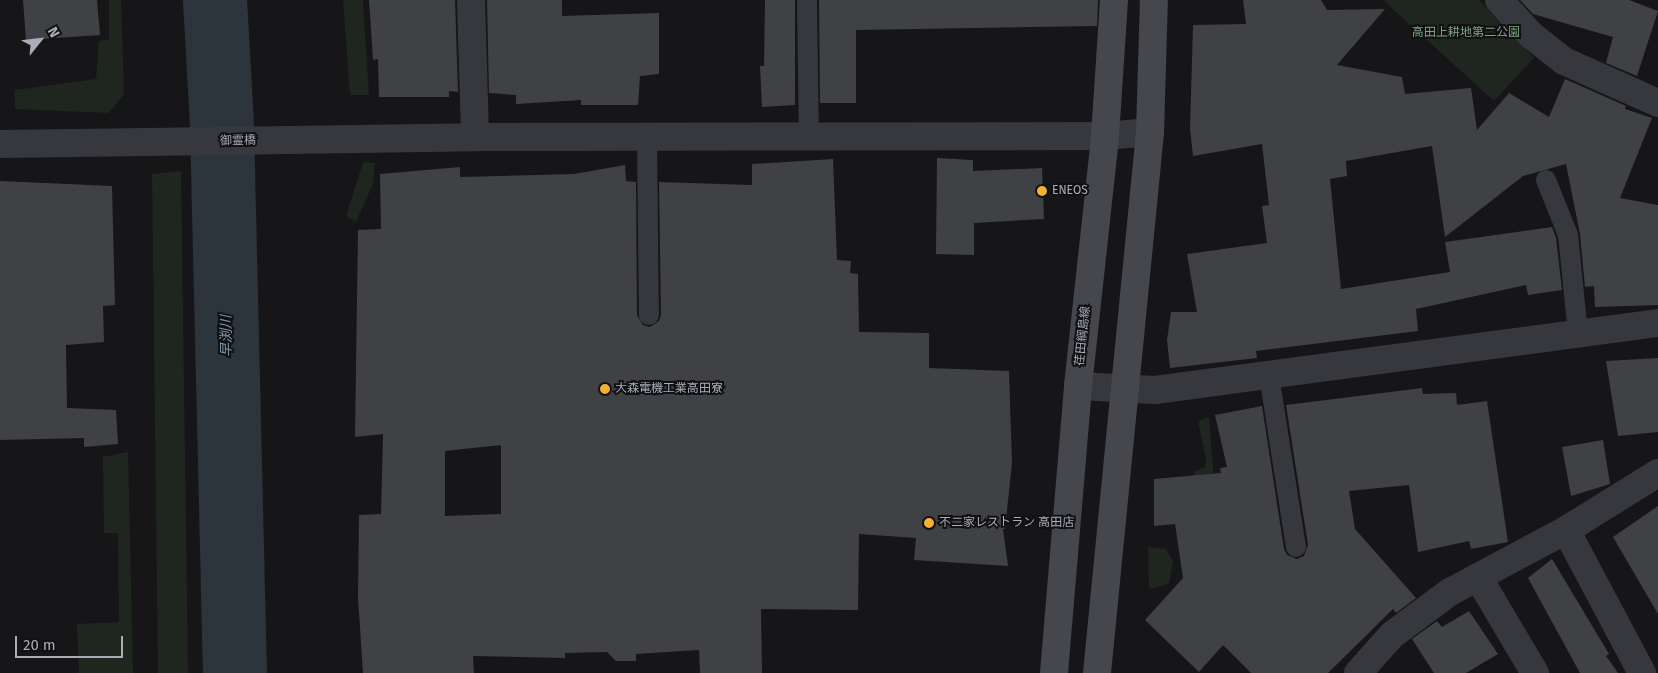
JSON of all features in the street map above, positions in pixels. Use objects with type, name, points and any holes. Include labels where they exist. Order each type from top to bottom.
[{"type":"main road","name":"荏田綱島線","points":[[1054,673],[1078,386],[1105,136],[1114,0]]},
{"type":"main road","points":[[1097,673],[1150,132],[1154,0]]},
{"type":"street","points":[[471,0],[474,137]]},
{"type":"street","points":[[1499,0],[1531,35],[1564,61],[1658,103]]},
{"type":"street","name":"御霊橋","points":[[0,144],[474,137],[1105,136],[1150,132]]},
{"type":"street","points":[[1078,386],[1126,390],[1155,390],[1658,323]]},
{"type":"street","points":[[1358,673],[1392,635],[1450,592],[1566,530],[1658,473]]},
{"type":"street","points":[[1566,530],[1642,673]]},
{"type":"street","points":[[1478,576],[1535,673]]},
{"type":"lane","points":[[807,0],[809,136]]},
{"type":"lane","points":[[647,137],[649,315]]},
{"type":"lane","points":[[1546,180],[1568,235],[1578,334]]},
{"type":"lane","points":[[1269,375],[1296,547]]},
{"type":"green space","points":[[109,0],[121,0],[124,94],[109,113],[15,109],[15,90],[96,79],[99,41],[109,39]]},
{"type":"green space","points":[[343,0],[363,0],[369,95],[350,95]]},
{"type":"green space","name":"高田上耕地第二公園","points":[[1383,0],[1479,0],[1534,58],[1494,101]]},
{"type":"green space","points":[[363,162],[375,163],[373,184],[356,222],[346,216]]},
{"type":"green space","points":[[181,171],[188,673],[158,673],[152,174]]},
{"type":"green space","points":[[1209,417],[1214,481],[1194,482],[1194,471],[1205,467],[1206,459],[1198,421]]},
{"type":"green space","points":[[128,452],[133,673],[79,673],[77,624],[119,622],[118,533],[104,533],[103,457]]},
{"type":"green space","points":[[1148,547],[1166,549],[1173,561],[1169,584],[1149,589]]},
{"type":"building","points":[[23,0],[97,0],[100,35],[26,40]]},
{"type":"building","points":[[369,0],[455,0],[458,92],[449,91],[449,97],[379,97],[378,59],[373,60]]},
{"type":"building","points":[[487,0],[562,0],[562,16],[659,13],[659,74],[640,76],[638,105],[581,105],[581,100],[516,104],[516,95],[489,93]]},
{"type":"building","points":[[765,0],[795,0],[795,105],[762,107],[760,66],[764,66]]},
{"type":"building","points":[[819,0],[1098,0],[1097,26],[856,30],[856,103],[820,103]]},
{"type":"building","points":[[1243,0],[1321,0],[1327,10],[1385,9],[1337,65],[1402,77],[1405,94],[1471,88],[1477,130],[1509,93],[1549,117],[1565,79],[1626,106],[1625,109],[1652,118],[1620,198],[1658,205],[1658,305],[1595,307],[1594,286],[1585,287],[1580,234],[1566,164],[1523,176],[1445,237],[1432,146],[1346,161],[1347,176],[1330,179],[1341,289],[1450,272],[1445,242],[1552,227],[1556,238],[1562,290],[1528,295],[1526,285],[1416,309],[1418,331],[1256,351],[1257,358],[1170,368],[1167,340],[1171,312],[1197,312],[1187,254],[1267,243],[1262,206],[1269,205],[1262,144],[1193,156],[1190,129],[1193,25],[1246,24]]},
{"type":"building","points":[[1520,0],[1629,0],[1658,11],[1637,76],[1606,63],[1613,37],[1533,14]]},
{"type":"building","points":[[937,158],[973,160],[973,171],[1042,168],[1044,219],[974,223],[974,255],[936,254]]},
{"type":"building","points":[[833,159],[837,260],[851,261],[850,273],[858,274],[859,332],[929,333],[929,368],[1009,371],[1012,463],[1005,529],[1003,529],[1008,566],[914,560],[916,538],[859,534],[858,610],[761,609],[762,673],[700,673],[699,650],[636,654],[636,661],[616,661],[607,652],[565,653],[565,658],[473,656],[474,673],[363,673],[358,597],[359,515],[381,514],[383,434],[355,437],[358,230],[381,229],[380,174],[460,167],[460,177],[574,174],[625,165],[626,181],[636,182],[637,315],[643,325],[650,327],[659,321],[661,315],[659,182],[752,185],[752,164]],"holes":[[[501,445],[501,514],[445,516],[445,451]]]},
{"type":"building","points":[[0,181],[112,186],[115,305],[103,306],[104,342],[66,345],[67,408],[116,410],[118,444],[84,447],[84,438],[0,440]]},
{"type":"building","points":[[1658,358],[1658,432],[1618,436],[1606,361]]},
{"type":"building","points":[[1422,388],[1423,394],[1456,393],[1457,405],[1487,401],[1508,542],[1471,549],[1469,541],[1418,552],[1409,485],[1349,491],[1355,529],[1416,598],[1396,613],[1393,609],[1328,673],[1251,673],[1223,645],[1199,672],[1145,620],[1183,578],[1175,524],[1154,526],[1154,479],[1221,473],[1220,468],[1227,467],[1215,415],[1262,406],[1284,549],[1287,555],[1297,559],[1304,556],[1308,545],[1286,405]]},
{"type":"building","points":[[1603,440],[1610,484],[1571,496],[1562,447]]},
{"type":"building","points":[[1658,506],[1658,614],[1613,537]]},
{"type":"building","points":[[1552,559],[1609,654],[1606,656],[1618,673],[1580,673],[1528,578]]},
{"type":"building","points":[[1469,611],[1498,654],[1466,673],[1434,673],[1412,639],[1437,621],[1442,627]]},
{"type":"waterway","name":"早渕川","points":[[215,0],[222,127],[235,673]]},
{"type":"place","name":"ENEOS","points":[[1042,191]]},
{"type":"place","name":"大森電機工業高田寮","points":[[605,389]]},
{"type":"place","name":"不二家レストラン 高田店","points":[[929,523]]}]
